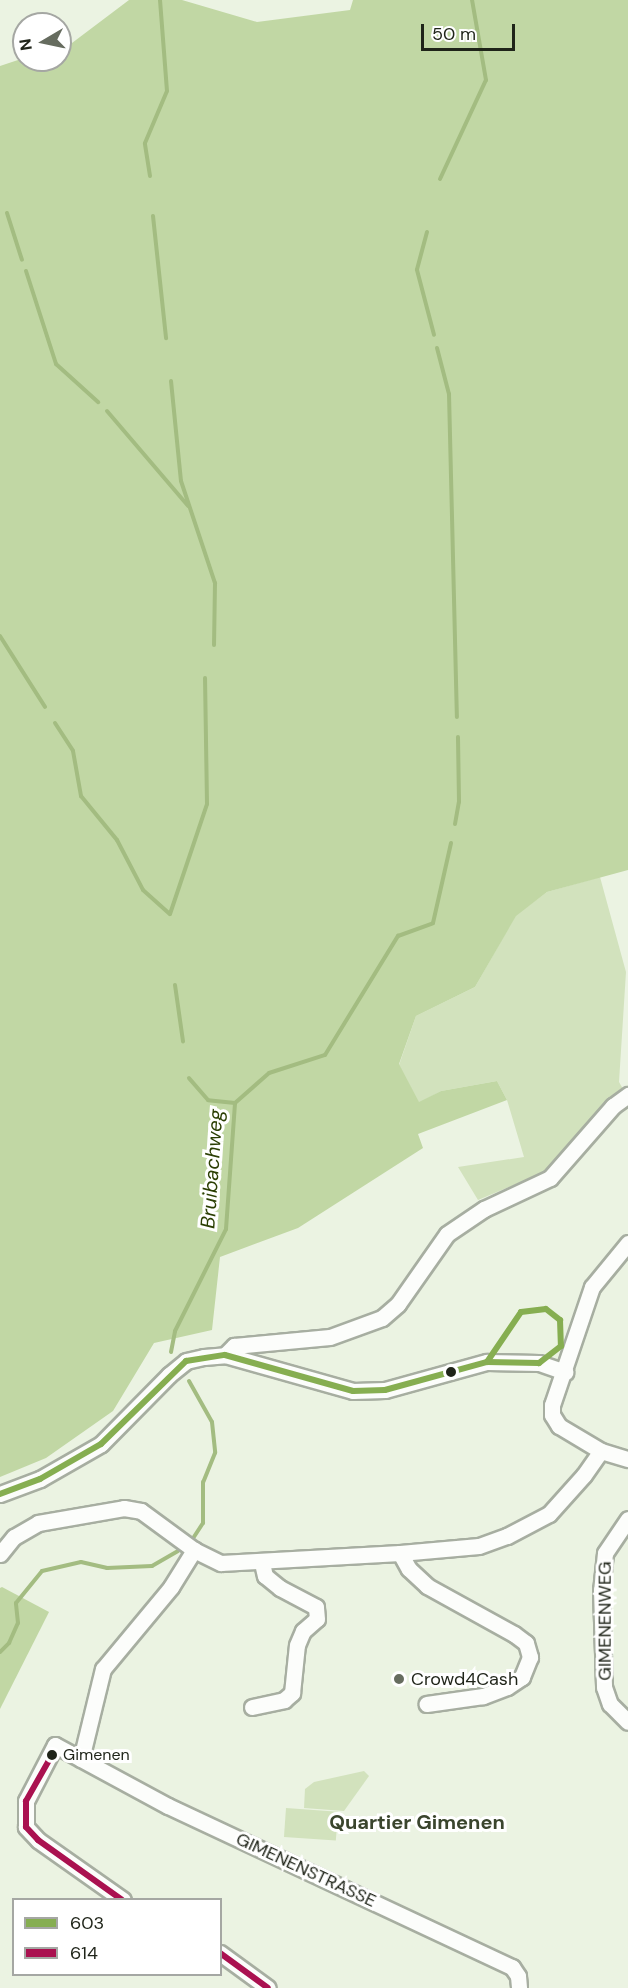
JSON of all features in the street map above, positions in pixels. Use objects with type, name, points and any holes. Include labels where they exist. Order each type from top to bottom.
[{"type":"street","points":[[225,1355],[234,1346],[330,1337],[382,1318],[398,1304],[447,1234],[484,1209],[550,1178],[613,1106],[628,1095]]},
{"type":"street","points":[[628,1243],[592,1287],[552,1415],[560,1426],[601,1451],[628,1459]]},
{"type":"street","points":[[4,1492],[72,1463],[101,1444],[186,1361],[225,1355],[353,1391],[385,1390],[487,1362],[539,1363],[565,1372]]},
{"type":"street","points":[[0,1554],[14,1537],[38,1522],[124,1508],[141,1510],[194,1550],[221,1563],[262,1563],[479,1546],[517,1531],[562,1502],[601,1451]]},
{"type":"street","name":"GIMENENWEG","points":[[628,1519],[612,1538],[603,1562],[601,1612],[606,1696],[628,1722]]},
{"type":"street","points":[[81,1759],[103,1669],[171,1587],[194,1550]]},
{"type":"street","points":[[400,1552],[409,1569],[427,1586],[514,1634],[526,1643],[530,1656],[522,1677],[507,1687],[483,1696],[427,1704]]},
{"type":"street","points":[[252,1707],[284,1700],[292,1693],[297,1645],[303,1631],[317,1619],[316,1607],[280,1588],[266,1576],[262,1563]]},
{"type":"street","name":"GIMENENSTRASSE","points":[[122,1898],[38,1840],[25,1823],[26,1801],[55,1745],[168,1806],[512,1967],[518,1976],[519,1988]]},
{"type":"street","points":[[222,1954],[268,1988]]},
{"type":"green space","points":[[129,0],[182,0],[257,22],[350,10],[353,0],[628,0],[628,870],[547,892],[516,916],[475,987],[416,1016],[399,1064],[419,1102],[441,1091],[497,1081],[507,1100],[418,1134],[423,1148],[298,1228],[220,1257],[212,1330],[154,1343],[113,1411],[46,1458],[0,1477],[0,66],[12,62],[12,72],[72,72],[72,43]]},
{"type":"green space","points":[[600,877],[626,972],[619,1082],[623,1089],[547,1171],[478,1200],[458,1167],[524,1157],[507,1100],[497,1081],[441,1091],[419,1103],[399,1065],[416,1016],[475,987],[516,915],[547,892]]},
{"type":"green space","points":[[0,1588],[49,1612],[0,1709]]},
{"type":"green space","points":[[364,1771],[369,1776],[344,1811],[304,1808],[305,1789],[314,1782]]},
{"type":"green space","points":[[286,1808],[338,1812],[336,1841],[284,1837]]},
{"type":"waterway","points":[[150,176],[145,143],[167,91],[160,0]]},
{"type":"waterway","points":[[440,179],[486,80],[472,0]]},
{"type":"waterway","points":[[7,213],[22,260]]},
{"type":"waterway","points":[[153,216],[166,338]]},
{"type":"waterway","points":[[427,232],[417,270],[434,335]]},
{"type":"waterway","points":[[26,271],[56,364],[98,402]]},
{"type":"waterway","points":[[437,348],[449,394],[457,717]]},
{"type":"waterway","points":[[171,381],[181,481],[215,583],[214,645]]},
{"type":"waterway","points":[[107,411],[188,506]]},
{"type":"waterway","points":[[0,636],[45,707]]},
{"type":"waterway","points":[[55,723],[73,751],[81,796],[117,840],[143,890],[170,914],[207,804],[205,678]]},
{"type":"waterway","points":[[455,824],[459,802],[458,737]]},
{"type":"waterway","points":[[235,1103],[269,1073],[325,1055],[398,936],[433,923],[451,843]]},
{"type":"waterway","points":[[175,985],[183,1041]]},
{"type":"waterway","name":"Bruibachweg","points":[[171,1352],[175,1331],[226,1229],[235,1103],[208,1100],[189,1078]]},
{"type":"waterway","name":"Bruibachweg","points":[[189,1381],[212,1422],[215,1453],[203,1482],[203,1523],[192,1540]]},
{"type":"waterway","name":"Bruibachweg","points":[[0,1652],[9,1643],[18,1623],[16,1603],[42,1571],[81,1562],[107,1568],[152,1566],[178,1551]]},
{"type":"transit line","name":"603","points":[[546,1309],[560,1320],[561,1346],[539,1363],[487,1362],[521,1312],[546,1309]]},
{"type":"transit line","name":"603","points":[[0,1494],[40,1479],[101,1444],[186,1361],[225,1355],[353,1391],[385,1390],[487,1362]]},
{"type":"transit line","name":"614","points":[[52,1755],[26,1801],[26,1827],[38,1840],[119,1898]]},
{"type":"transit line","name":"614","points":[[222,1954],[268,1988]]},
{"type":"place","name":"Crowd4Cash","points":[[399,1679]]},
{"type":"place","name":"Gimenen","points":[[52,1755]]},
{"type":"district","name":"Quartier Gimenen","points":[[417,1822]]}]
